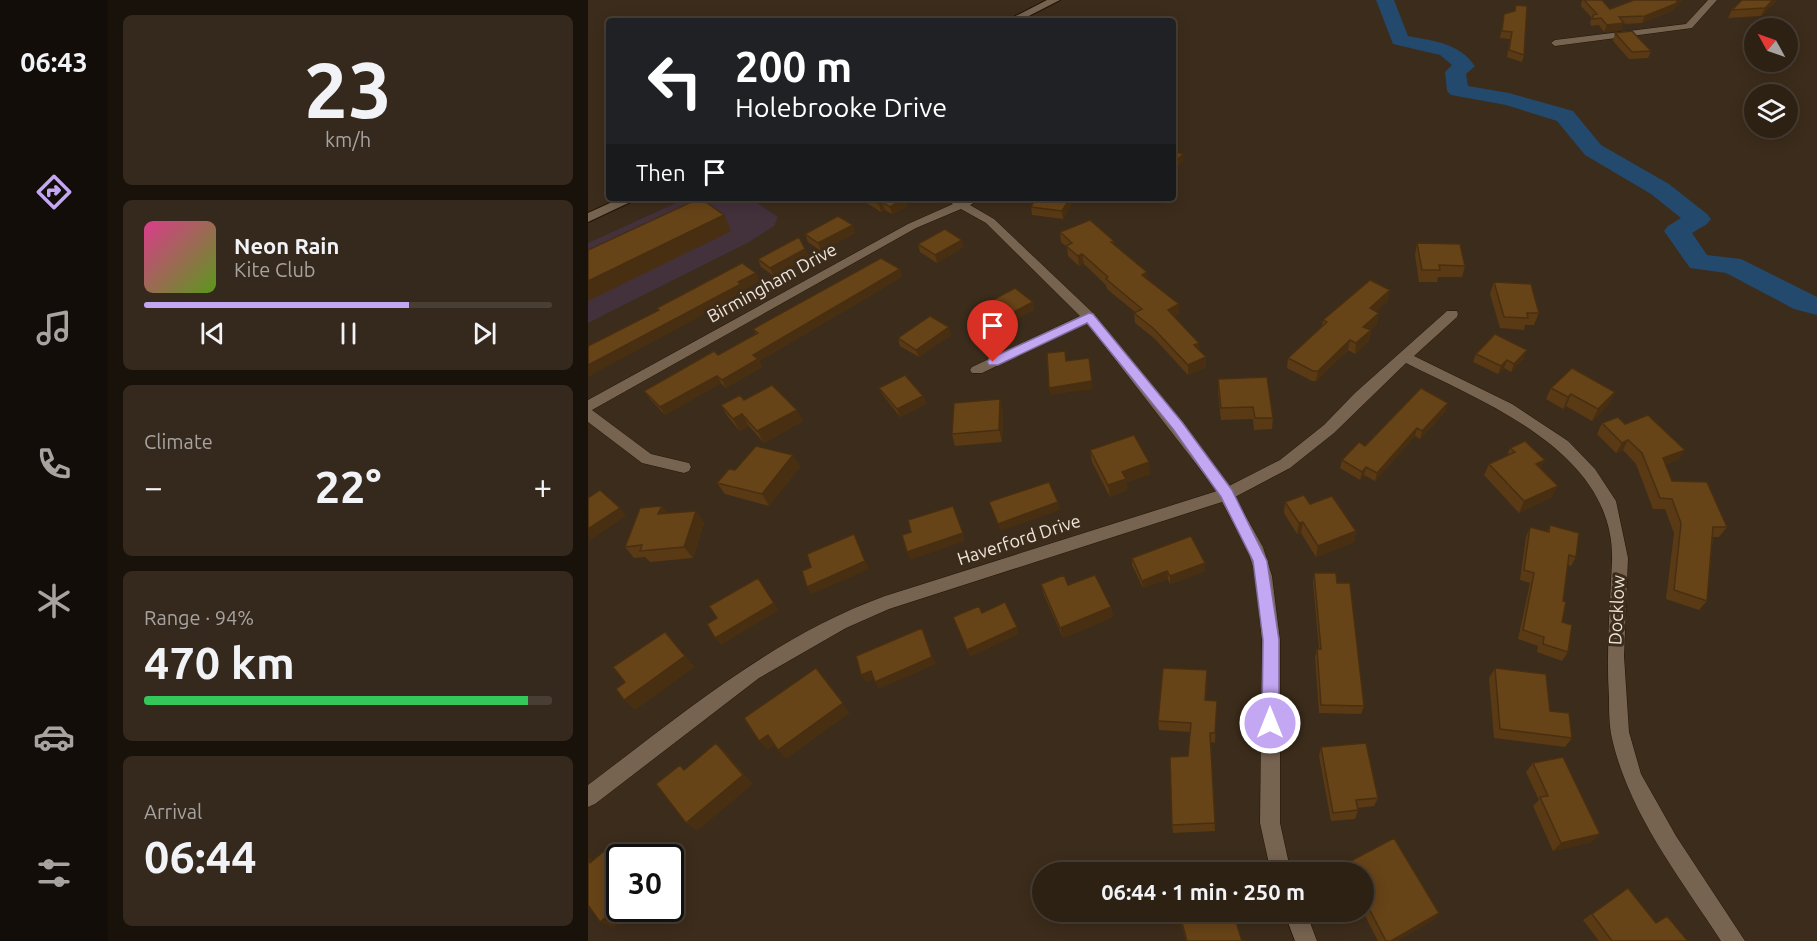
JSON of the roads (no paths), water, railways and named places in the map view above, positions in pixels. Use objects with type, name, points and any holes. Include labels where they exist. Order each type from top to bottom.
[{"type":"main road","points":[[1017,18],[1055,0]]},
{"type":"main road","points":[[588,218],[625,201]]},
{"type":"street","points":[[1555,43],[1689,26],[1713,0]]},
{"type":"street","points":[[954,201],[990,221],[1089,317],[1177,426],[1227,494],[1255,547],[1264,576],[1271,640],[1270,823],[1279,862]]},
{"type":"street","name":"Birmingham Drive","points":[[588,406],[954,201]]},
{"type":"street","name":"Haverford Drive","points":[[588,797],[753,672],[840,623],[885,603],[1227,494],[1285,464],[1329,429],[1360,397],[1452,314]]},
{"type":"street","points":[[977,370],[1089,317]]},
{"type":"street","name":"Docklow","points":[[1407,357],[1507,408],[1563,445],[1590,473],[1611,505],[1620,558],[1615,656],[1620,732],[1632,778],[1670,843],[1734,941]]},
{"type":"street","points":[[588,414],[647,459],[684,467]]},
{"type":"street","points":[[1298,922],[1306,941]]},
{"type":"waterway","points":[[1385,0],[1400,40],[1447,50],[1465,66],[1455,72],[1458,91],[1509,99],[1565,116],[1593,150],[1660,189],[1698,219],[1677,231],[1699,262],[1732,265],[1804,303],[1817,306]]}]
